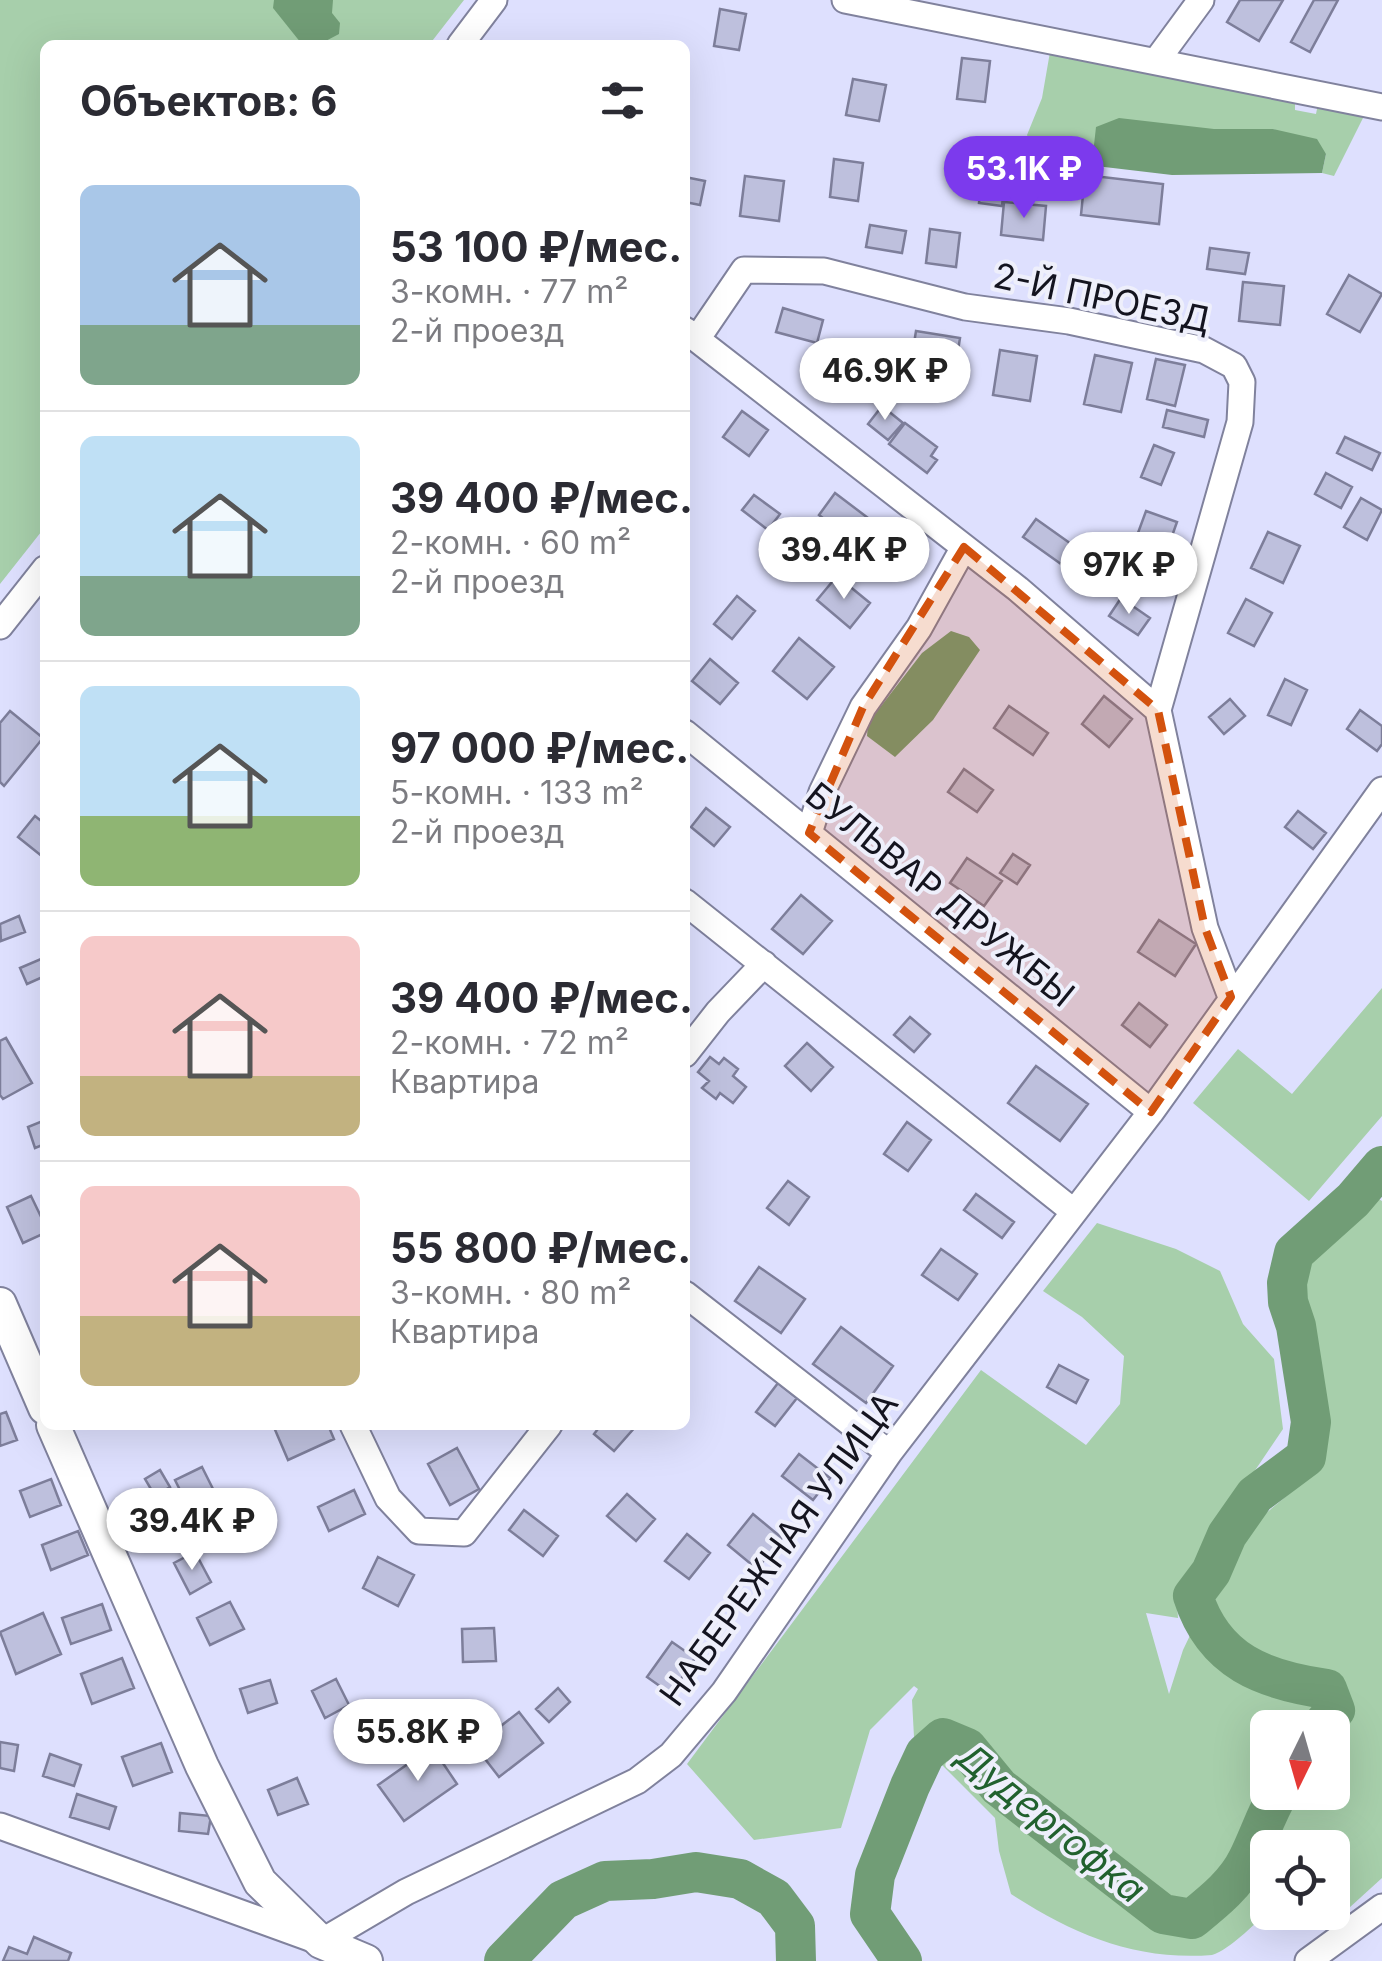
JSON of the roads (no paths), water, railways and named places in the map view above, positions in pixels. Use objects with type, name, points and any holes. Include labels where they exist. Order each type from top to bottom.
[{"type":"street","points":[[464,40],[494,0]]},
{"type":"street","points":[[845,0],[1382,107]]},
{"type":"street","points":[[1158,60],[1200,0]]},
{"type":"street","name":"2-Й ПРОЕЗД","points":[[1158,710],[1018,589],[691,335],[744,270],[824,271],[965,307],[1069,321],[1204,350],[1234,366],[1242,382],[1240,422],[1158,710],[1205,928],[1231,997]]},
{"type":"street","points":[[809,833],[822,792],[863,707],[919,628],[964,547]]},
{"type":"street","points":[[0,626],[40,575]]},
{"type":"street","name":"БУЛЬВАР ДРУЖБЫ","points":[[690,737],[1150,1112]]},
{"type":"street","name":"НАБЕРЕЖНАЯ УЛИЦА","points":[[321,1942],[406,1892],[637,1781],[671,1755],[724,1692],[890,1453],[1150,1112],[1382,790]]},
{"type":"street","points":[[690,906],[1073,1210]]},
{"type":"street","points":[[690,1048],[764,964]]},
{"type":"street","points":[[690,1298],[890,1453]]},
{"type":"street","points":[[0,1304],[40,1396]]},
{"type":"street","points":[[54,1430],[195,1749],[260,1882],[321,1942]]},
{"type":"street","points":[[355,1430],[388,1498],[419,1531],[464,1533],[545,1430]]},
{"type":"street","points":[[0,1826],[366,1961]]},
{"type":"street","points":[[1308,1961],[1382,1907]]},
{"type":"waterway","name":"Дудергофка","points":[[1335,1710],[1327,1689],[1262,1673],[1228,1652],[1202,1619],[1193,1596],[1255,1495],[1306,1457],[1311,1422],[1296,1326],[1288,1302],[1287,1283],[1294,1253],[1353,1200],[1382,1166]]},
{"type":"waterway","name":"Дудергофка","points":[[902,1961],[870,1914],[875,1875],[925,1754],[943,1738],[967,1748],[999,1787],[1163,1914],[1192,1919],[1223,1892],[1243,1868],[1270,1810]]},
{"type":"waterway","name":"Дудергофка","points":[[504,1961],[563,1900],[605,1881],[696,1872],[740,1879],[774,1898],[795,1926],[796,1961]]}]
